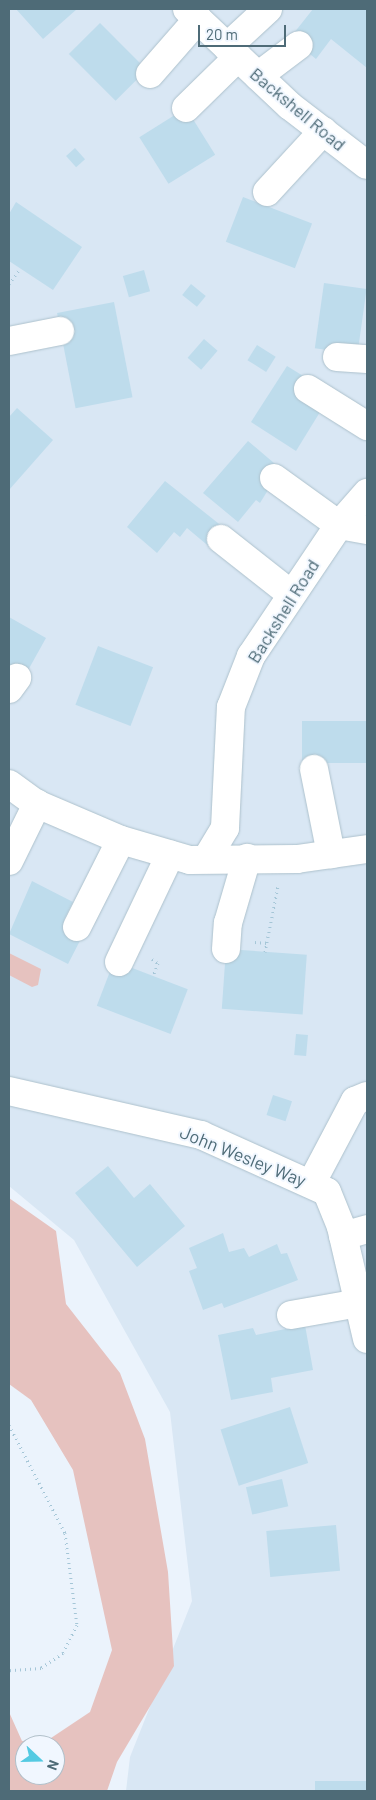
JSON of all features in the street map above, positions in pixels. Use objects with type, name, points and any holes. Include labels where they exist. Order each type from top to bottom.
[{"type":"street","points":[[186,108],[268,9]]},
{"type":"street","points":[[150,74],[193,14]]},
{"type":"street","name":"Backshell Road","points":[[193,14],[258,76],[323,132],[367,165]]},
{"type":"street","points":[[258,76],[299,45]]},
{"type":"street","points":[[267,192],[323,132]]},
{"type":"street","points":[[9,341],[60,331]]},
{"type":"street","points":[[337,357],[367,359]]},
{"type":"street","points":[[308,389],[367,426]]},
{"type":"street","points":[[274,478],[339,524],[367,530]]},
{"type":"street","name":"Backshell Road","points":[[207,858],[224,828],[231,707],[251,656],[339,524],[367,493]]},
{"type":"street","points":[[221,539],[291,594]]},
{"type":"street","points":[[314,769],[331,854]]},
{"type":"street","points":[[9,784],[37,804],[121,840],[190,860],[207,858],[284,859],[367,849]]},
{"type":"street","points":[[9,861],[37,804]]},
{"type":"street","points":[[77,926],[121,840]]},
{"type":"street","points":[[119,962],[170,855]]},
{"type":"street","points":[[226,949],[228,923],[247,858]]},
{"type":"street","name":"John Wesley Way","points":[[9,1091],[200,1136],[328,1192],[355,1232],[359,1303],[367,1339]]},
{"type":"street","points":[[311,1184],[355,1101],[367,1096]]},
{"type":"street","points":[[291,1315],[359,1303]]},
{"type":"path","points":[[9,284],[20,268]]},
{"type":"path","points":[[265,952],[284,859]]},
{"type":"path","points":[[9,1425],[64,1533],[77,1624],[63,1653],[42,1668],[9,1670]]},
{"type":"shaded area","points":[[9,9],[367,9],[367,1791],[126,1791],[130,1757],[192,1601],[170,1412],[74,1240],[9,1186]]},
{"type":"shaded area","points":[[9,953],[41,969],[38,985],[32,987],[9,975]]},
{"type":"shaded area","points":[[9,1198],[56,1231],[66,1304],[120,1373],[145,1439],[168,1572],[174,1666],[117,1762],[107,1791],[9,1791],[9,1712],[19,1735],[15,1735],[15,1785],[65,1785],[65,1735],[56,1735],[90,1712],[112,1650],[73,1470],[31,1400],[9,1384]]},
{"type":"building","points":[[16,9],[77,9],[43,39]]},
{"type":"building","points":[[313,9],[367,9],[367,68],[331,39],[316,59],[290,38]]},
{"type":"building","points":[[100,23],[147,70],[116,101],[69,54]]},
{"type":"building","points":[[186,108],[215,155],[169,184],[139,137]]},
{"type":"building","points":[[75,148],[85,159],[76,167],[66,156]]},
{"type":"building","points":[[243,197],[312,224],[295,268],[226,242]]},
{"type":"building","points":[[16,202],[82,247],[53,290],[9,261],[9,214]]},
{"type":"building","points":[[144,270],[150,291],[129,297],[123,276]]},
{"type":"building","points":[[324,283],[367,289],[357,354],[315,348]]},
{"type":"building","points":[[191,284],[206,296],[197,307],[182,295]]},
{"type":"building","points":[[114,302],[133,397],[76,408],[57,313]]},
{"type":"building","points":[[204,339],[218,351],[201,370],[188,358]]},
{"type":"building","points":[[257,345],[276,357],[266,372],[247,360]]},
{"type":"building","points":[[287,366],[313,382],[320,412],[296,451],[251,422]]},
{"type":"building","points":[[17,408],[53,440],[9,490],[9,417]]},
{"type":"building","points":[[248,441],[281,469],[260,503],[256,500],[238,522],[203,493]]},
{"type":"building","points":[[165,481],[228,531],[212,549],[187,528],[180,537],[174,532],[157,553],[127,527]]},
{"type":"building","points":[[9,617],[46,638],[22,681],[9,673]]},
{"type":"building","points":[[98,646],[153,667],[131,726],[75,705]]},
{"type":"building","points":[[302,721],[367,721],[367,763],[302,763]]},
{"type":"building","points":[[32,881],[73,902],[64,920],[85,931],[68,964],[9,934]]},
{"type":"building","points":[[226,949],[307,955],[303,1015],[222,1009]]},
{"type":"building","points":[[114,961],[188,989],[171,1034],[97,1006]]},
{"type":"building","points":[[296,1034],[308,1035],[306,1056],[294,1055]]},
{"type":"building","points":[[273,1095],[292,1101],[286,1121],[267,1115]]},
{"type":"building","points":[[108,1166],[134,1198],[150,1184],[185,1226],[137,1267],[75,1193]]},
{"type":"building","points":[[223,1233],[229,1252],[244,1248],[249,1257],[277,1244],[281,1254],[287,1253],[298,1280],[224,1308],[222,1303],[203,1310],[189,1271],[197,1268],[189,1248]]},
{"type":"building","points":[[305,1325],[313,1370],[271,1378],[273,1392],[231,1400],[218,1335],[253,1328],[256,1335]]},
{"type":"building","points":[[290,1407],[308,1463],[239,1486],[221,1430]]},
{"type":"building","points":[[282,1479],[288,1506],[252,1515],[246,1487]]},
{"type":"building","points":[[336,1525],[340,1571],[270,1577],[266,1531]]},
{"type":"building","points":[[315,1781],[367,1781],[367,1791],[315,1791]]}]
